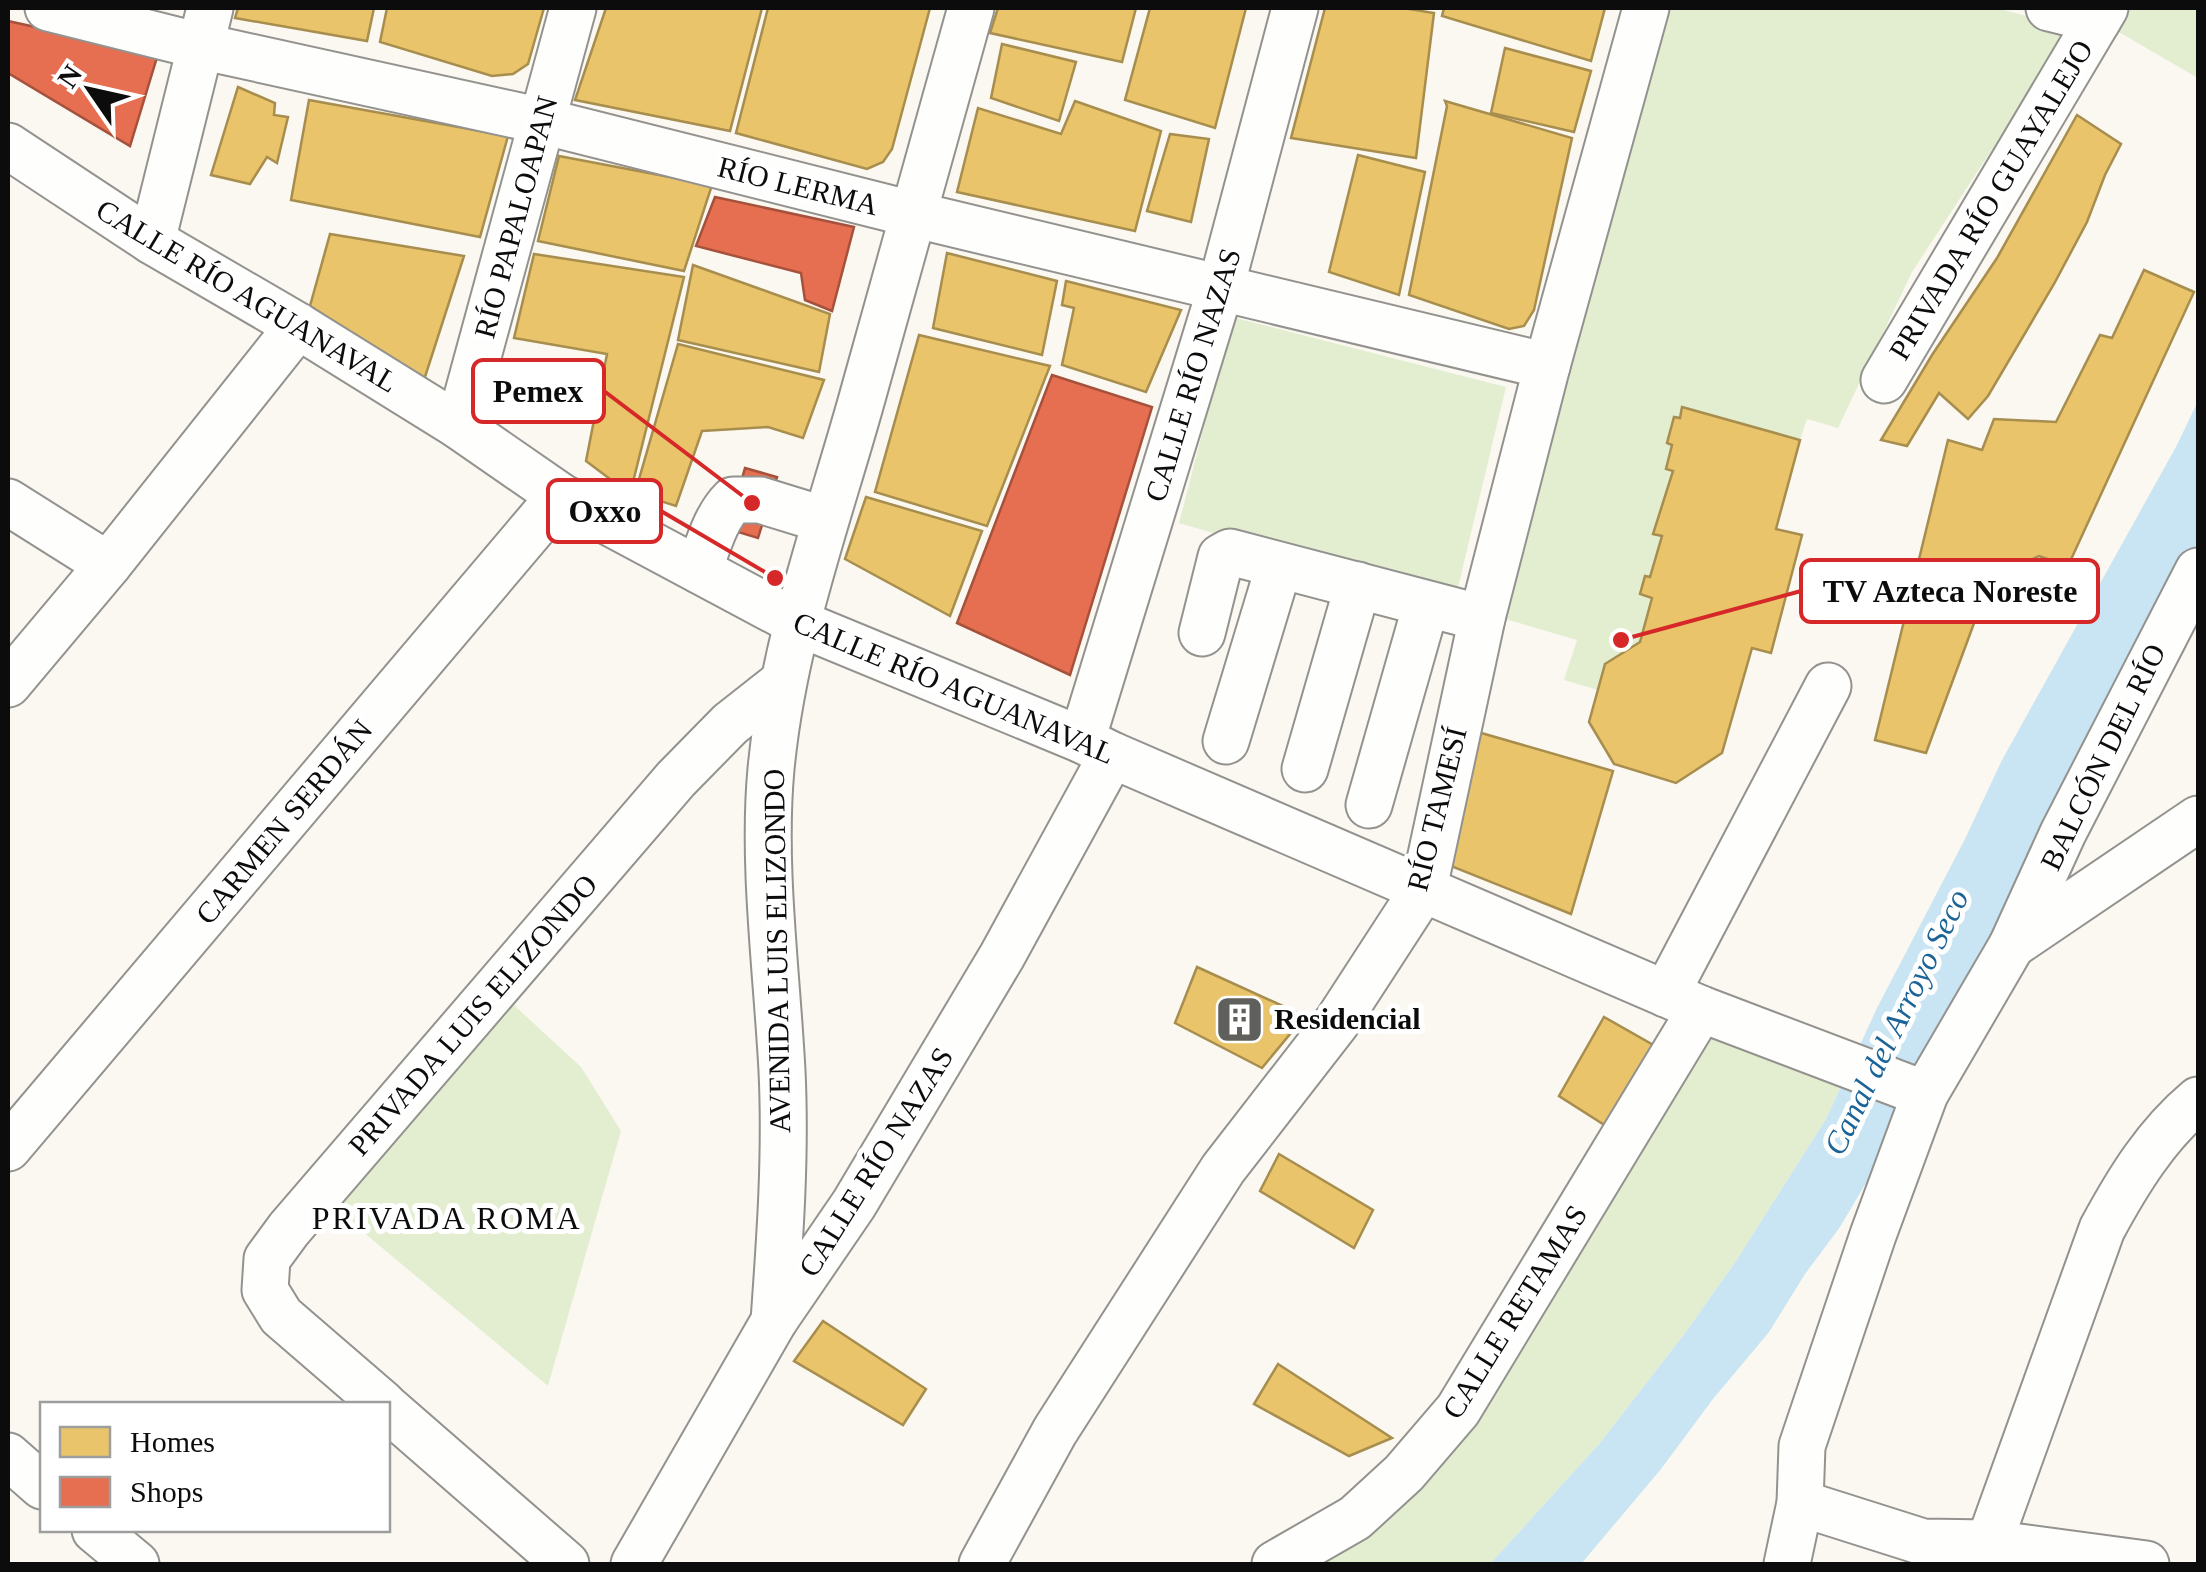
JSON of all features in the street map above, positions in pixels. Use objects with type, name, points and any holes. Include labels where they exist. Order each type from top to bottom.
[{"type":"street","name":"RÍO LERMA","points":[[48,8],[205,27],[542,121],[1547,366]]},
{"type":"street","name":"RÍO PAPALOAPAN","points":[[459,426],[572,8]]},
{"type":"street","name":"AVENIDA LUIS ELIZONDO","points":[[774,1321],[781,1214],[782,1076],[769,855],[770,770],[782,683],[971,8]]},
{"type":"street","name":"CALLE RÍO NAZAS","points":[[634,1564],[774,1321],[854,1204],[972,1008],[1097,747],[1296,8]]},
{"type":"street","name":"RÍO TAMESÍ","points":[[982,1564],[1055,1431],[1213,1183],[1337,1022],[1424,888],[1482,618],[1646,8]]},
{"type":"street","points":[[2049,8],[2101,14]]},
{"type":"street","name":"PRIVADA RÍO GUAYALEJO","points":[[1884,380],[2101,14]]},
{"type":"street","points":[[152,241],[205,27]]},
{"type":"street","name":"CALLE RÍO AGUANAVAL","points":[[8,146],[152,241],[459,426],[560,496],[796,622],[1097,747],[1684,1001],[1920,1090]]},
{"type":"street","points":[[8,684],[298,326]]},
{"type":"street","name":"CARMEN SERDÁN","points":[[8,1148],[560,496]]},
{"type":"street","points":[[699,570],[724,509],[733,500],[760,500],[825,520]]},
{"type":"street","points":[[8,502],[108,565]]},
{"type":"street","points":[[1202,633],[1221,558],[1226,552],[1482,618]]},
{"type":"street","points":[[1226,741],[1279,566]]},
{"type":"street","name":"BALCÓN DEL RÍO","points":[[1787,1564],[1800,1503],[1802,1446],[1920,1090],[2012,945],[2063,834],[2198,571]]},
{"type":"street","points":[[1305,770],[1358,584]]},
{"type":"street","points":[[1369,805],[1426,605]]},
{"type":"street","name":"PRIVADA LUIS ELIZONDO","points":[[379,1402],[281,1316],[265,1290],[267,1258],[676,779],[730,724],[782,683]]},
{"type":"street","name":"CALLE RETAMAS","points":[[1275,1564],[1355,1518],[1404,1473],[1458,1410],[1684,1001],[1828,686]]},
{"type":"street","points":[[2012,945],[2198,819]]},
{"type":"street","points":[[1989,1542],[2102,1229],[2156,1143],[2198,1100]]},
{"type":"street","name":"PRIVADA LUIS ELIZONDO","points":[[390,1411],[566,1564]]},
{"type":"street","points":[[8,1456],[40,1484]]},
{"type":"street","points":[[1800,1503],[1936,1553],[1989,1542],[2146,1564]]},
{"type":"street","points":[[97,1532],[136,1564]]},
{"type":"green space","points":[[1665,8],[1996,8],[2060,25],[2062,42],[1912,272],[1838,428],[1807,419],[1800,440],[1682,407],[1680,418],[1674,418],[1667,442],[1672,445],[1666,469],[1673,471],[1653,533],[1662,536],[1650,577],[1645,576],[1640,593],[1652,598],[1640,642],[1605,664],[1598,690],[1564,680],[1577,640],[1502,618]]},
{"type":"green space","points":[[2105,8],[2198,8],[2198,78],[2098,20]]},
{"type":"green space","points":[[1232,317],[1506,387],[1454,604],[1179,523]]},
{"type":"green space","points":[[503,995],[581,1067],[621,1131],[548,1386],[333,1207]]},
{"type":"green space","points":[[1701,1009],[1850,1066],[1826,1119],[1685,1333],[1600,1443],[1490,1564],[1275,1564],[1404,1473]]},
{"type":"water","name":"Canal del Arroyo Seco","points":[[2198,401],[2198,542],[1876,1166],[1840,1227],[1769,1332],[1581,1564],[1490,1564],[1600,1443],[1685,1333],[1826,1119],[1877,1008],[2002,760]]},
{"type":"building: Homes","points":[[238,8],[374,8],[367,41],[235,18]]},
{"type":"building: Homes","points":[[387,8],[544,8],[528,64],[513,74],[492,76],[380,42]]},
{"type":"building: Homes","points":[[606,8],[762,8],[730,131],[575,100]]},
{"type":"building: Homes","points":[[768,8],[930,8],[892,149],[883,162],[867,169],[736,133]]},
{"type":"building: Homes","points":[[998,8],[1136,8],[1122,62],[990,33]]},
{"type":"building: Homes","points":[[1150,8],[1246,8],[1215,128],[1125,100]]},
{"type":"building: Homes","points":[[1325,8],[1403,8],[1434,13],[1416,158],[1291,138]]},
{"type":"building: Homes","points":[[1444,8],[1605,8],[1591,61],[1442,16]]},
{"type":"building: Homes","points":[[1002,44],[1076,62],[1059,121],[991,98]]},
{"type":"building: Homes","points":[[1505,48],[1591,71],[1574,132],[1491,113]]},
{"type":"building: Homes","points":[[238,87],[275,103],[274,115],[288,117],[277,163],[267,157],[250,184],[211,175]]},
{"type":"building: Homes","points":[[309,100],[508,136],[480,237],[291,200]]},
{"type":"building: Homes","points":[[1075,101],[1161,131],[1135,231],[957,192],[978,108],[1061,134]]},
{"type":"building: Homes","points":[[1445,101],[1572,138],[1534,310],[1524,326],[1509,329],[1409,295]]},
{"type":"building: Homes","points":[[2077,115],[2121,144],[2087,222],[1988,396],[1968,419],[1939,393],[1907,446],[1881,440],[1997,258]]},
{"type":"building: Homes","points":[[1170,134],[1209,139],[1191,222],[1147,211]]},
{"type":"building: Homes","points":[[1358,155],[1425,172],[1399,295],[1329,272]]},
{"type":"building: Homes","points":[[559,156],[712,185],[684,271],[538,241]]},
{"type":"building: Homes","points":[[330,234],[464,256],[424,380],[310,306]]},
{"type":"building: Homes","points":[[947,253],[1057,281],[1042,355],[933,328]]},
{"type":"building: Homes","points":[[534,254],[684,277],[630,494],[586,461],[607,354],[514,338]]},
{"type":"building: Homes","points":[[693,265],[830,314],[819,372],[678,340]]},
{"type":"building: Homes","points":[[2144,270],[2194,292],[2068,566],[2039,556],[1990,580],[1926,753],[1875,740],[1948,440],[1982,450],[1994,419],[2056,422],[2100,335],[2112,338]]},
{"type":"building: Homes","points":[[1066,281],[1181,310],[1146,392],[1062,365],[1074,308],[1062,305]]},
{"type":"building: Homes","points":[[919,335],[1050,366],[987,526],[875,492]]},
{"type":"building: Homes","points":[[678,344],[824,380],[803,438],[768,427],[702,431],[676,506],[635,493]]},
{"type":"building: Homes","points":[[1682,407],[1800,440],[1776,529],[1802,535],[1771,653],[1752,648],[1722,753],[1676,783],[1614,764],[1589,722],[1605,664],[1640,642],[1652,598],[1640,594],[1645,576],[1650,577],[1662,536],[1653,534],[1673,471],[1666,469],[1672,445],[1667,443],[1674,417],[1680,418]]},
{"type":"building: Homes","points":[[866,497],[982,531],[950,616],[845,559]]},
{"type":"building: Homes","points":[[1471,730],[1613,771],[1571,914],[1436,860]]},
{"type":"building: Homes","name":"Residencial","points":[[1197,967],[1305,1016],[1262,1068],[1175,1023]]},
{"type":"building: Homes","points":[[1604,1017],[1655,1046],[1606,1126],[1559,1096]]},
{"type":"building: Homes","points":[[1279,1154],[1373,1210],[1354,1248],[1260,1191]]},
{"type":"building: Homes","points":[[823,1321],[926,1389],[903,1425],[794,1361]]},
{"type":"building: Homes","points":[[1278,1364],[1392,1438],[1349,1456],[1254,1404]]},
{"type":"building: Shops","points":[[8,21],[158,54],[130,146],[8,73]]},
{"type":"building: Shops","points":[[715,197],[854,227],[832,311],[805,300],[801,273],[696,246]]},
{"type":"building: Shops","points":[[1052,375],[1152,407],[1070,675],[957,623]]},
{"type":"building: Shops","points":[[745,468],[777,477],[758,538],[728,529]]},
{"type":"place","name":"Pemex","points":[[752,503]]},
{"type":"place","name":"Oxxo","points":[[775,578]]},
{"type":"place","name":"TV Azteca Noreste","points":[[1621,640]]},
{"type":"place","name":"Residencial","points":[[1239,1019]]},
{"type":"district","name":"PRIVADA ROMA","points":[[447,1218]]}]
